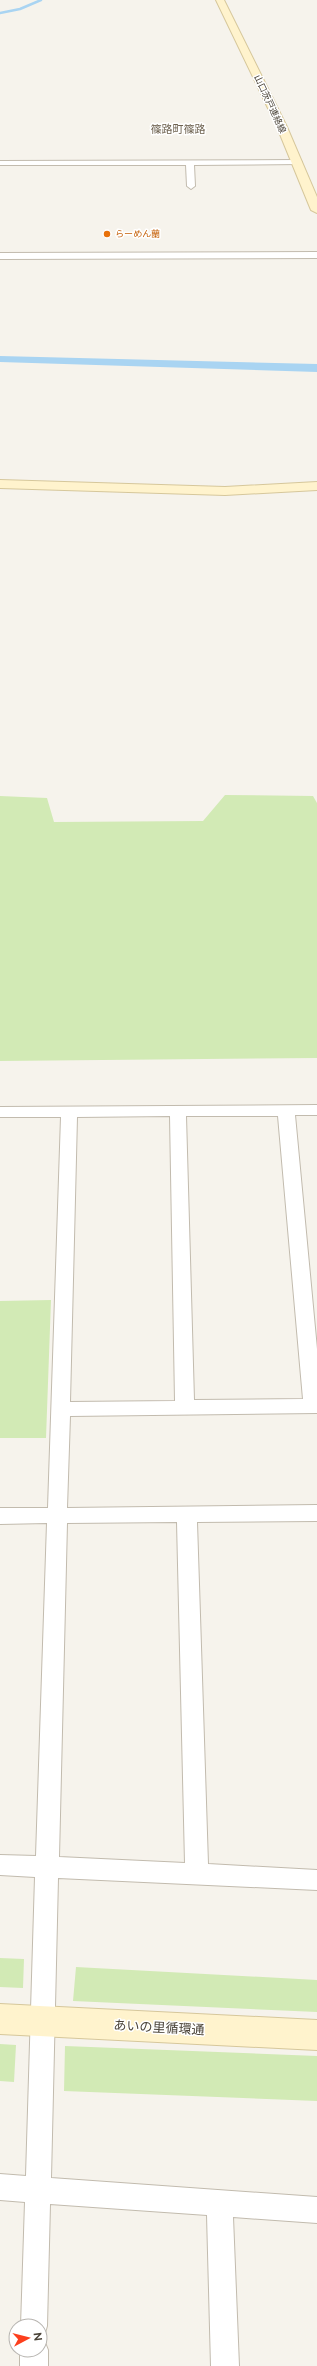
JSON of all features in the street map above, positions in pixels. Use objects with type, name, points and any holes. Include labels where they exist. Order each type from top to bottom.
[{"type":"street","name":"山口茨戸連絡線","points":[[220,0],[298,162],[317,210]]},
{"type":"street","points":[[190,162],[191,186]]},
{"type":"street","points":[[0,163],[298,162]]},
{"type":"street","points":[[0,256],[317,255]]},
{"type":"street","points":[[0,484],[225,491],[317,486]]},
{"type":"street","points":[[60,1408],[315,1406],[286,1110]]},
{"type":"street","points":[[0,1112],[317,1110]]},
{"type":"street","points":[[34,2318],[69,1111]]},
{"type":"street","points":[[178,1111],[185,1408]]},
{"type":"street","points":[[0,1516],[317,1513]]},
{"type":"street","points":[[188,1514],[197,1874]]},
{"type":"street","points":[[0,1865],[317,1880]]},
{"type":"street","name":"あいの里循環通","points":[[0,2019],[317,2035]]},
{"type":"street","points":[[0,2187],[317,2210]]},
{"type":"street","points":[[220,2203],[224,2366]]},
{"type":"green space","points":[[225,795],[313,796],[317,803],[317,1058],[0,1061],[0,796],[47,798],[54,822],[203,821]]},
{"type":"green space","points":[[51,1300],[46,1438],[0,1438],[0,1301]]},
{"type":"green space","points":[[0,1958],[24,1959],[23,1988],[0,1987]]},
{"type":"green space","points":[[76,1967],[317,1980],[317,2012],[73,2001]]},
{"type":"green space","points":[[0,2044],[16,2045],[14,2082],[0,2081]]},
{"type":"green space","points":[[65,2046],[317,2056],[317,2101],[64,2091]]},
{"type":"waterway","points":[[0,13],[20,9],[41,0]]},
{"type":"waterway","points":[[0,359],[317,368]]},
{"type":"place","name":"らーめん蘭","points":[[107,234]]},
{"type":"district","name":"篠路町篠路","points":[[178,129]]}]
